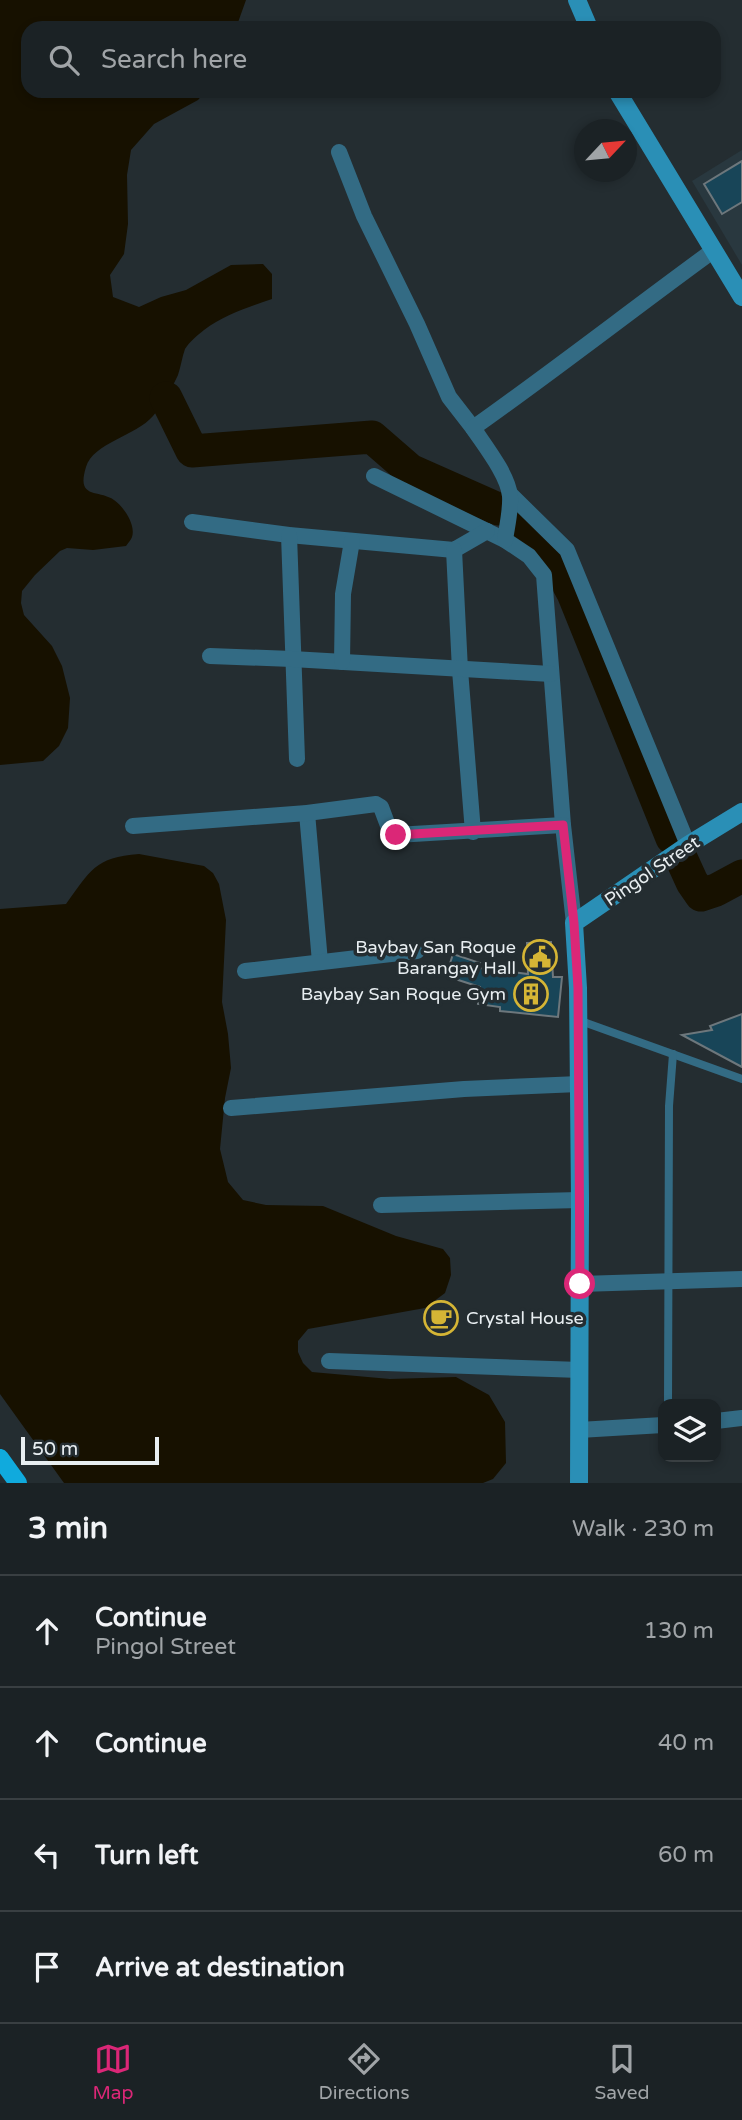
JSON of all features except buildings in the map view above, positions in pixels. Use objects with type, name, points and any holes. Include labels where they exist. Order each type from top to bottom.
[{"type":"main road","points":[[0,1458],[18,1483]]},
{"type":"street","points":[[577,0],[586,21]]},
{"type":"street","points":[[621,98],[742,297]]},
{"type":"street","points":[[339,152],[364,216],[449,397],[473,428],[506,481],[510,494],[505,540]]},
{"type":"street","points":[[473,428],[714,250]]},
{"type":"street","points":[[374,476],[505,540],[529,556],[544,575],[563,825],[574,923],[578,1020],[579,1483]]},
{"type":"street","points":[[510,494],[567,550],[688,845]]},
{"type":"street","points":[[192,522],[289,535],[454,550],[487,531]]},
{"type":"street","points":[[289,535],[298,759]]},
{"type":"street","points":[[342,662],[343,594],[352,541]]},
{"type":"street","points":[[454,550],[472,832]]},
{"type":"street","points":[[211,656],[551,674]]},
{"type":"street","points":[[133,826],[307,813],[376,804],[381,807],[389,828],[396,835],[563,825]]},
{"type":"street","name":"Pingol Street","points":[[574,923],[688,845],[742,812]]},
{"type":"street","points":[[307,813],[320,962]]},
{"type":"street","points":[[245,971],[417,951]]},
{"type":"street","points":[[231,1108],[464,1088],[579,1084]]},
{"type":"street","points":[[381,1205],[580,1200]]},
{"type":"street","points":[[580,1284],[742,1279]]},
{"type":"street","points":[[329,1361],[580,1370]]},
{"type":"street","points":[[721,1420],[742,1418]]},
{"type":"street","points":[[579,1430],[658,1425]]},
{"type":"lane","points":[[578,1020],[742,1079]]},
{"type":"lane","points":[[668,1399],[669,1106],[673,1054]]},
{"type":"shaded area","points":[[0,0],[246,0],[238,21],[21,21],[21,98],[200,98],[154,124],[131,150],[127,175],[128,224],[124,254],[110,275],[113,297],[139,307],[186,290],[231,265],[263,264],[272,274],[272,299],[228,316],[196,336],[185,349],[176,380],[153,416],[90,459],[84,477],[86,489],[114,500],[122,507],[131,522],[132,537],[126,546],[93,550],[67,548],[60,551],[22,591],[24,615],[52,646],[62,666],[70,698],[68,728],[59,746],[43,761],[0,765]]},
{"type":"shaded area","points":[[742,150],[742,265],[692,181]]},
{"type":"shaded area","points":[[139,854],[204,866],[213,873],[219,884],[226,920],[222,1002],[231,1068],[220,1149],[228,1182],[243,1200],[266,1205],[323,1206],[396,1236],[443,1249],[450,1258],[451,1275],[445,1293],[425,1308],[308,1329],[298,1341],[298,1352],[303,1363],[312,1372],[390,1379],[456,1377],[489,1395],[505,1422],[506,1463],[493,1479],[483,1483],[64,1483],[0,1394],[0,909],[66,904],[88,874],[103,862]]},
{"type":"waterway","points":[[166,398],[192,451],[372,437],[410,470],[498,509]]},
{"type":"waterway","points":[[520,523],[545,542],[573,593],[672,838]]},
{"type":"waterway","points":[[682,860],[701,895],[742,876]]},
{"type":"place","name":"Baybay San Roque Barangay Hall","points":[[540,957]]},
{"type":"place","name":"Baybay San Roque Gym","points":[[531,994]]},
{"type":"place","name":"Crystal House","points":[[441,1318]]},
{"type":"route","points":[[396,835],[563,825],[577,960],[580,1284]]}]
